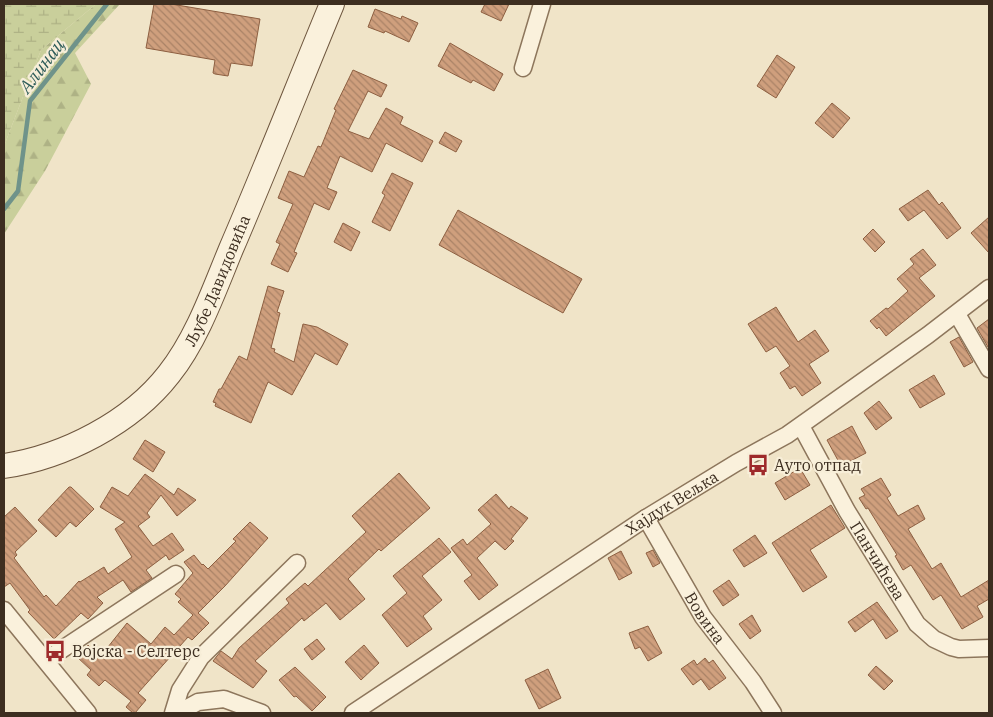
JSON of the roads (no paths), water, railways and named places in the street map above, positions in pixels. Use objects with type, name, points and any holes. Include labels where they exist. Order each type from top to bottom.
[{"type":"main road","name":"Љубе Давидовића","points":[[4,466],[53,454],[101,432],[149,395],[169,374],[194,333],[227,259],[332,4]]},
{"type":"street","points":[[523,68],[542,4]]},
{"type":"street","name":"Хајдук Вељка","points":[[353,713],[646,518],[736,463],[787,435],[957,314],[989,288]]},
{"type":"street","points":[[957,314],[989,369]]},
{"type":"street","name":"Панчићева","points":[[800,426],[843,505],[917,624],[934,639],[950,647],[959,649],[989,648]]},
{"type":"street","name":"Вовина","points":[[646,518],[703,617],[753,682],[772,713]]},
{"type":"street","points":[[173,713],[180,690],[202,657],[297,563]]},
{"type":"street","points":[[46,660],[176,574]]},
{"type":"street","points":[[4,610],[88,713]]},
{"type":"street","points":[[178,713],[198,702],[224,699],[262,713]]},
{"type":"waterway","name":"Алинац","points":[[4,209],[18,191],[30,101],[107,4]]},
{"type":"place","name":"Ауто отпад","points":[[758,465]]},
{"type":"place","name":"Војска - Селтерс","points":[[55,651]]}]
